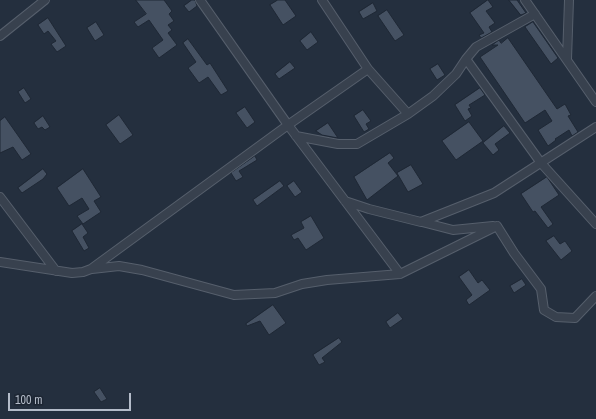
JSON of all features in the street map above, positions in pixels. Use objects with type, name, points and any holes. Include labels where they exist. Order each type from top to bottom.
[{"type":"street","points":[[0,36],[45,0]]},
{"type":"street","points":[[200,0],[296,136],[400,274]]},
{"type":"street","points":[[322,0],[368,69],[408,114]]},
{"type":"street","points":[[526,0],[596,102]]},
{"type":"street","points":[[567,59],[570,0]]},
{"type":"street","points":[[296,136],[338,144],[357,144],[408,114],[433,96],[456,74],[466,59],[476,48],[535,14]]},
{"type":"street","points":[[466,59],[540,163],[596,224]]},
{"type":"street","points":[[92,269],[288,125],[368,69]]},
{"type":"street","points":[[421,222],[494,193],[596,127]]},
{"type":"street","points":[[0,197],[56,271]]},
{"type":"street","points":[[344,200],[376,211],[453,230],[497,226]]},
{"type":"street","points":[[0,262],[72,273],[119,266],[142,270],[234,295],[275,293],[302,284],[328,280],[400,274],[497,226]]},
{"type":"street","points":[[497,226],[514,253],[541,289],[544,310],[556,317],[575,318],[596,296]]},
{"type":"building","points":[[136,0],[164,0],[172,11],[169,14],[174,21],[168,25],[172,30],[168,33],[177,45],[159,58],[152,48],[163,40],[149,20],[138,27],[134,22],[146,14]]},
{"type":"building","points":[[192,0],[195,0],[197,6],[189,12],[184,6]]},
{"type":"building","points":[[278,0],[285,0],[296,16],[283,25],[270,5]]},
{"type":"building","points":[[488,0],[493,7],[486,11],[495,23],[489,27],[492,32],[481,38],[479,35],[484,33],[470,13]]},
{"type":"building","points":[[509,0],[517,0],[526,13],[521,15]]},
{"type":"building","points":[[373,3],[377,11],[363,19],[359,12]]},
{"type":"building","points":[[387,10],[404,35],[395,41],[378,16]]},
{"type":"building","points":[[48,18],[66,46],[57,52],[51,44],[56,41],[48,31],[44,34],[38,25]]},
{"type":"building","points":[[96,22],[104,35],[95,41],[87,28]]},
{"type":"building","points":[[533,22],[558,58],[551,64],[525,27]]},
{"type":"building","points":[[311,32],[318,42],[307,50],[300,41]]},
{"type":"building","points":[[508,38],[557,109],[565,104],[571,115],[568,116],[578,132],[572,136],[569,130],[555,139],[556,140],[548,146],[538,130],[552,121],[545,110],[525,123],[480,57],[498,45],[492,45],[499,40],[501,43]]},
{"type":"building","points":[[188,39],[207,65],[210,63],[228,91],[221,95],[208,77],[199,83],[188,68],[196,62],[183,43]]},
{"type":"building","points":[[290,62],[295,68],[279,79],[275,74]]},
{"type":"building","points":[[438,64],[445,75],[437,80],[430,69]]},
{"type":"building","points":[[24,88],[31,99],[25,103],[18,92]]},
{"type":"building","points":[[480,88],[485,95],[469,105],[471,108],[468,109],[472,116],[465,121],[455,105]]},
{"type":"building","points":[[245,107],[255,122],[247,128],[236,113]]},
{"type":"building","points":[[363,110],[371,121],[366,124],[369,129],[364,132],[354,116]]},
{"type":"building","points":[[119,115],[133,135],[120,144],[106,125]]},
{"type":"building","points":[[43,116],[50,127],[45,130],[42,127],[38,129],[34,123]]},
{"type":"building","points":[[5,117],[31,154],[22,160],[13,147],[0,153],[0,121]]},
{"type":"building","points":[[469,122],[483,141],[456,160],[442,141]]},
{"type":"building","points":[[328,123],[338,138],[322,135],[316,131]]},
{"type":"building","points":[[504,126],[510,133],[495,144],[499,150],[493,155],[483,143]]},
{"type":"building","points":[[390,153],[394,158],[388,163],[398,176],[367,200],[354,177]]},
{"type":"building","points":[[255,156],[257,160],[239,171],[243,177],[236,181],[231,173]]},
{"type":"building","points":[[411,165],[423,184],[408,192],[397,173]]},
{"type":"building","points":[[43,169],[47,174],[43,179],[22,193],[18,188]]},
{"type":"building","points":[[83,169],[101,197],[94,201],[101,212],[83,224],[77,216],[89,209],[82,198],[69,206],[57,188]]},
{"type":"building","points":[[547,177],[559,195],[541,207],[553,224],[548,228],[535,211],[533,212],[521,194]]},
{"type":"building","points":[[280,181],[284,186],[257,206],[253,200]]},
{"type":"building","points":[[294,181],[302,192],[295,197],[287,186]]},
{"type":"building","points":[[311,216],[324,238],[306,250],[298,238],[294,240],[291,235],[304,228],[301,222]]},
{"type":"building","points":[[82,224],[88,233],[83,237],[89,248],[84,251],[72,231]]},
{"type":"building","points":[[554,236],[560,244],[565,241],[572,251],[561,260],[546,241]]},
{"type":"building","points":[[469,270],[478,283],[482,280],[490,290],[469,305],[466,300],[472,295],[459,277]]},
{"type":"building","points":[[522,279],[526,285],[514,293],[510,286]]},
{"type":"building","points":[[273,305],[286,323],[269,335],[260,321],[247,326],[246,324]]},
{"type":"building","points":[[398,313],[403,319],[390,328],[386,322]]},
{"type":"building","points":[[339,338],[342,342],[322,358],[325,362],[319,365],[313,355]]},
{"type":"building","points":[[100,388],[107,399],[101,402],[94,392]]}]
